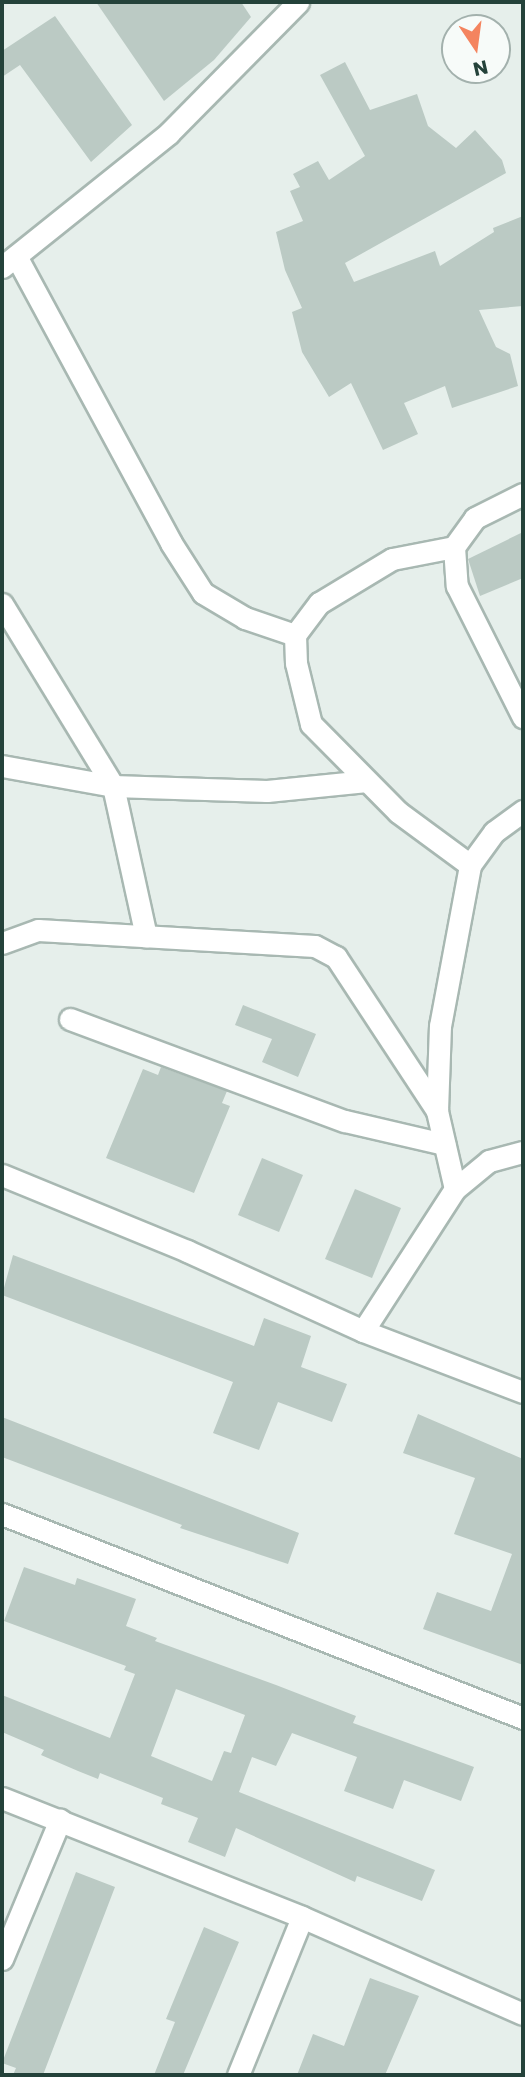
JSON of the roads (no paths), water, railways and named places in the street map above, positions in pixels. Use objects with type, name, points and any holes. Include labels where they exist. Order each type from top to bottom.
[{"type":"street","points":[[295,635],[244,618],[203,593],[171,543],[9,262],[169,133],[298,2]]},
{"type":"street","points":[[523,494],[475,518],[454,547],[457,586],[523,717]]},
{"type":"street","points":[[454,547],[392,559],[319,603],[295,635],[296,663],[311,724],[398,812],[470,865]]},
{"type":"street","points":[[2,604],[113,786],[146,936]]},
{"type":"street","points":[[2,766],[113,786],[267,791],[367,781]]},
{"type":"street","points":[[455,1189],[437,1111],[440,1026],[470,865],[494,832],[523,811]]},
{"type":"street","points":[[2,943],[38,930],[315,946],[336,957],[437,1111]]},
{"type":"street","points":[[70,1019],[345,1121],[444,1144]]},
{"type":"street","points":[[363,1331],[455,1189],[489,1161],[523,1152]]},
{"type":"street","points":[[2,1175],[187,1251],[363,1331],[523,1392]]},
{"type":"street","points":[[2,1514],[523,1718]]},
{"type":"street","points":[[2,1798],[302,1917],[523,2014]]},
{"type":"street","points":[[2,1959],[60,1820]]},
{"type":"street","points":[[238,2075],[302,1917]]}]
